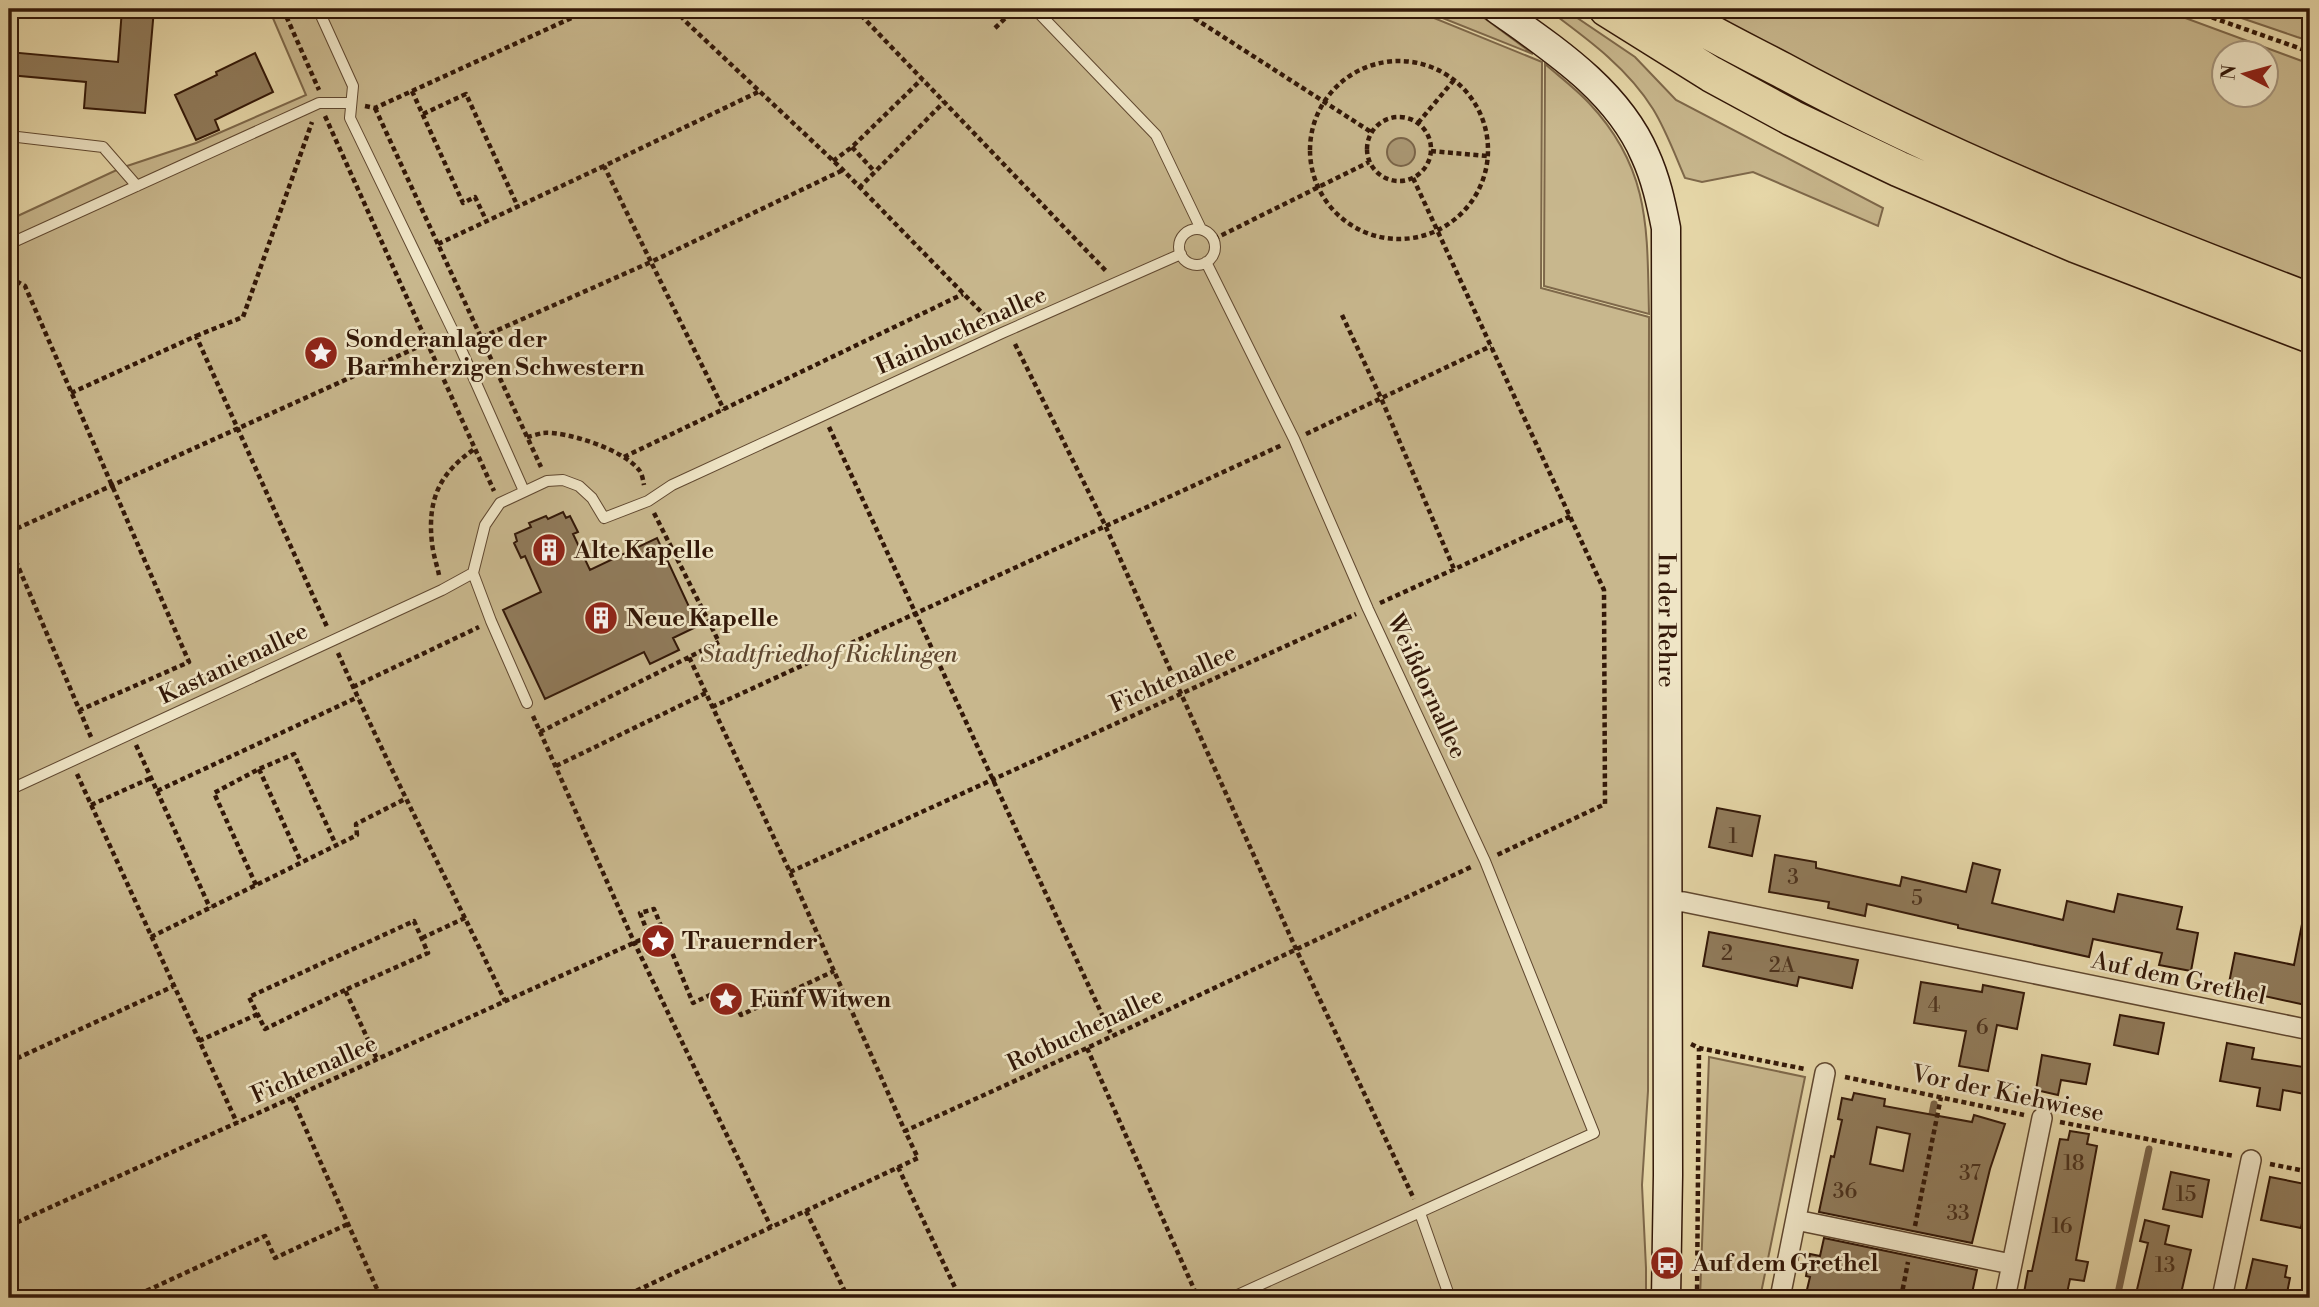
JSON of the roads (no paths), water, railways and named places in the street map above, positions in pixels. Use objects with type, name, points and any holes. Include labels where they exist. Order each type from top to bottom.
[{"type":"highway","points":[[1607,9],[1711,74],[1792,118],[1899,169],[2076,245],[2310,335]]},
{"type":"highway","points":[[1671,9],[1825,94],[1942,151],[2060,202],[2310,301]]},
{"type":"street","name":"In der Rehre","points":[[1497,9],[1568,60],[1621,116],[1645,153],[1659,192],[1666,228],[1666,1298]]},
{"type":"street","name":"Auf dem Grethel","points":[[1667,901],[1684,902],[2310,1030]]},
{"type":"street","points":[[1780,1298],[1825,1073]]},
{"type":"street","points":[[2005,1298],[2042,1118]]},
{"type":"street","points":[[2222,1298],[2251,1160]]},
{"type":"street","points":[[1796,1220],[2011,1264]]},
{"type":"lane","points":[[318,9],[353,86],[350,118],[452,329],[524,491],[500,503],[485,525],[473,573],[527,702]]},
{"type":"lane","points":[[1035,9],[1156,135],[1201,229]]},
{"type":"lane","points":[[9,244],[319,103],[351,103]]},
{"type":"lane","points":[[9,136],[103,147],[137,186]]},
{"type":"lane","points":[[1191,229],[1201,229],[1214,239],[1215,248],[1213,256],[1197,265],[1188,262],[1181,254],[1180,244],[1191,229]]},
{"type":"lane","name":"Hainbuchenallee","points":[[524,491],[547,481],[563,480],[579,486],[592,498],[604,518],[648,501],[672,485],[1181,254]]},
{"type":"lane","name":"Weißdornallee","points":[[1206,262],[1294,439],[1367,609],[1485,861],[1594,1133],[1420,1213]]},
{"type":"lane","name":"Kastanienallee","points":[[9,790],[442,590],[473,573]]},
{"type":"lane","points":[[1231,1298],[1420,1213],[1450,1298]]},
{"type":"waterway","points":[[1930,1124],[1934,1104]]},
{"type":"waterway","points":[[2117,1298],[2149,1149]]},
{"type":"place","name":"Sonderanlage der Barmherzigen Schwestern","points":[[321,353]]},
{"type":"place","name":"Alte Kapelle","points":[[549,550]]},
{"type":"place","name":"Neue Kapelle","points":[[601,618]]},
{"type":"place","name":"Trauernder","points":[[658,941]]},
{"type":"place","name":"Fünf Witwen","points":[[726,999]]},
{"type":"place","name":"Auf dem Grethel","points":[[1667,1263]]},
{"type":"park label","name":"Stadtfriedhof Ricklingen","points":[[829,654]]}]
